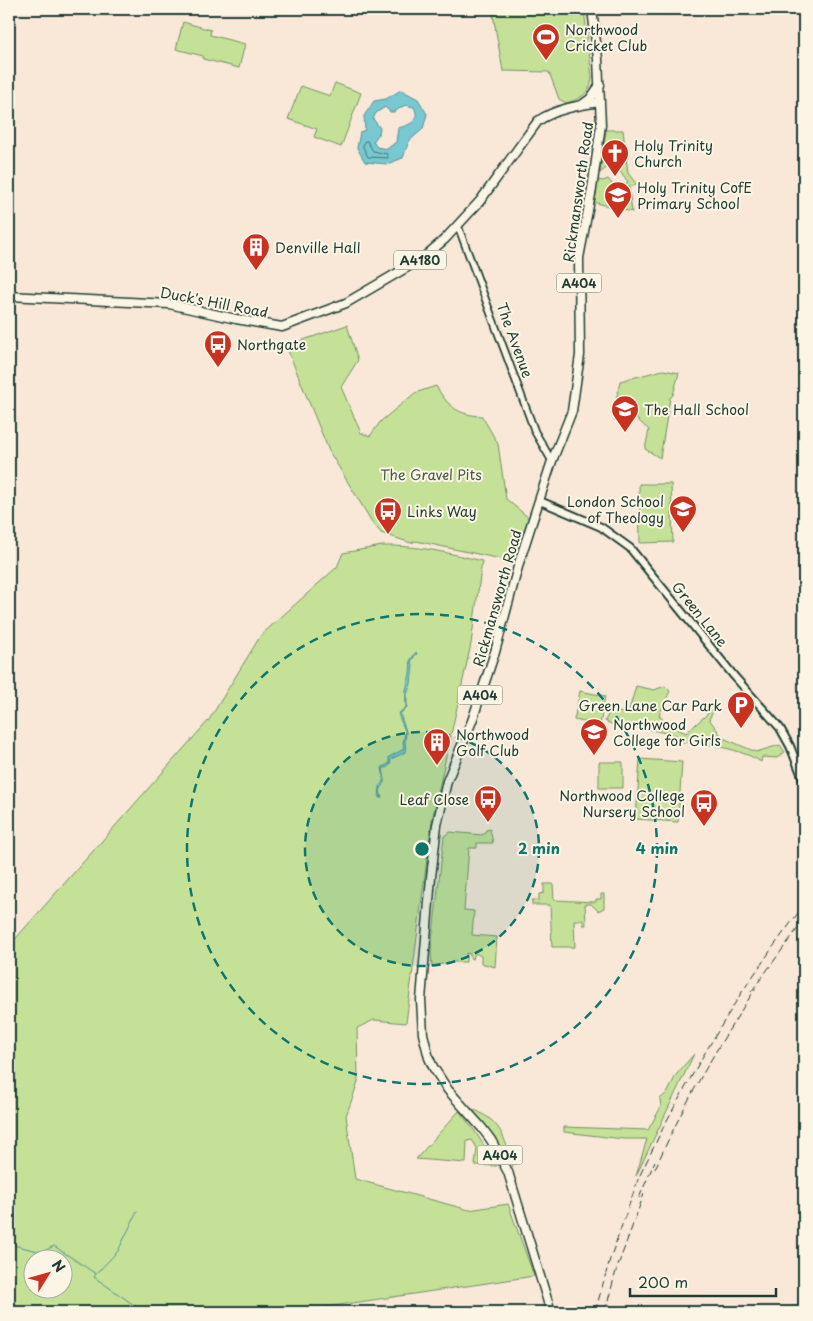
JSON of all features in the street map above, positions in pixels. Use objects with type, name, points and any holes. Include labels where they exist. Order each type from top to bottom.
[{"type":"main road","name":"Rickmansworth Road","points":[[551,1312],[508,1172],[499,1152],[487,1134],[448,1090],[433,1067],[425,1042],[421,1014],[431,877],[441,805],[447,781],[472,721],[492,660],[519,563],[552,461],[572,411],[580,355],[579,258],[592,189],[601,125],[600,84],[592,9]]},
{"type":"main road","points":[[582,105],[590,99],[600,84]]},
{"type":"main road","name":"Duck's Hill Road","points":[[9,296],[170,304],[236,320],[282,327],[346,303],[385,282],[423,258],[458,226],[480,201],[538,121],[543,117],[582,105],[600,102]]},
{"type":"main road","name":"Green Lane","points":[[540,501],[601,527],[630,548],[734,676],[780,728],[797,761],[804,781]]},
{"type":"street","name":"The Avenue","points":[[458,226],[535,432],[552,461]]},
{"type":"street","points":[[797,761],[804,753]]},
{"type":"green space","name":"Northwood Cricket Club","points":[[490,9],[584,9],[592,77],[587,92],[576,100],[566,103],[559,99],[549,72],[503,71],[493,15]]},
{"type":"green space","points":[[183,22],[211,30],[210,35],[245,44],[239,68],[203,59],[203,56],[176,49]]},
{"type":"green space","points":[[335,83],[361,93],[341,147],[314,137],[317,129],[288,119],[301,86],[330,96]]},
{"type":"green space","points":[[606,130],[623,130],[628,173],[637,185],[629,187],[632,212],[593,202],[598,180],[608,179],[617,190],[628,182],[614,162],[600,173]]},
{"type":"green space","name":"The Gravel Pits","points":[[347,325],[358,360],[341,387],[361,433],[370,436],[381,421],[415,393],[436,386],[454,408],[466,414],[482,416],[498,444],[506,499],[529,518],[520,558],[515,562],[416,541],[411,543],[381,533],[372,522],[329,451],[286,346]]},
{"type":"green space","points":[[663,370],[679,373],[673,395],[670,398],[660,458],[645,449],[649,430],[624,408],[621,413],[614,411],[620,381]]},
{"type":"green space","points":[[639,484],[671,484],[673,542],[640,543]]},
{"type":"green space","points":[[382,546],[433,550],[482,561],[471,644],[432,820],[406,1023],[374,1020],[357,1028],[358,1082],[346,1116],[355,1179],[469,1210],[508,1204],[534,1276],[292,1312],[9,1312],[9,946],[209,720],[261,635],[337,567],[343,553]]},
{"type":"green space","points":[[636,686],[654,690],[665,686],[670,691],[659,715],[667,724],[686,733],[713,709],[709,719],[723,738],[756,752],[780,745],[785,752],[777,758],[762,757],[761,762],[745,754],[724,748],[702,743],[683,742],[676,735],[622,724],[615,726],[605,721],[610,710],[628,714]]},
{"type":"green space","points":[[580,691],[605,696],[600,725],[574,720]]},
{"type":"green space","points":[[640,759],[682,762],[678,822],[636,819]]},
{"type":"green space","points":[[599,762],[623,762],[623,788],[599,788]]},
{"type":"green space","points":[[490,829],[493,843],[477,843],[477,848],[469,848],[464,910],[474,911],[472,935],[497,937],[495,967],[481,963],[481,956],[475,953],[473,959],[470,958],[470,954],[466,953],[466,962],[452,962],[432,966],[431,951],[444,836],[450,832],[483,835],[486,830]]},
{"type":"green space","points":[[544,884],[553,884],[554,900],[596,902],[596,899],[601,899],[601,894],[604,894],[604,908],[598,911],[591,904],[585,904],[586,925],[583,925],[583,920],[574,920],[575,947],[552,947],[550,905],[532,905],[532,900],[539,900],[539,894],[544,893]]},
{"type":"green space","points":[[694,1054],[636,1176],[647,1139],[623,1139],[564,1132],[564,1127],[648,1130],[661,1107],[660,1099],[668,1092],[676,1075]]},
{"type":"green space","points":[[461,1104],[484,1115],[497,1126],[506,1142],[513,1166],[508,1172],[499,1152]]},
{"type":"green space","points":[[459,1111],[474,1130],[497,1166],[475,1165],[477,1148],[472,1140],[467,1141],[466,1163],[416,1159]]},
{"type":"water","points":[[401,90],[418,99],[427,114],[423,129],[409,141],[403,158],[387,164],[365,162],[357,148],[360,132],[365,130],[364,116],[374,101],[386,99]],"holes":[[[405,105],[414,107],[416,112],[415,119],[410,124],[398,128],[396,142],[387,149],[377,147],[373,142],[380,128],[373,119],[376,113],[385,107],[390,112],[394,112]]]},
{"type":"water","points":[[416,652],[417,654],[411,662],[413,665],[411,684],[407,694],[407,707],[400,714],[406,731],[406,750],[404,753],[391,759],[390,765],[383,768],[385,780],[380,791],[382,798],[379,798],[380,786],[384,779],[382,767],[389,764],[389,757],[404,749],[405,731],[398,714],[406,707],[406,692],[410,661]]},
{"type":"waterway","points":[[97,1273],[118,1251],[137,1212]]},
{"type":"waterway","points":[[9,1244],[42,1252],[54,1246],[96,1274],[94,1277],[144,1312]]},
{"type":"railway","points":[[595,1312],[610,1259],[639,1177],[666,1122],[740,995],[804,905]]},
{"type":"railway","points":[[751,992],[804,920]]},
{"type":"railway","points":[[655,1169],[677,1122],[702,1076],[756,988]]},
{"type":"railway","points":[[639,1198],[655,1161]]},
{"type":"railway","points":[[605,1312],[616,1271],[644,1194]]},
{"type":"place","name":"Northwood Cricket Club","points":[[546,61]]},
{"type":"place","name":"Holy Trinity Church","points":[[615,177]]},
{"type":"place","name":"Holy Trinity CofE Primary School","points":[[618,219]]},
{"type":"place","name":"Denville Hall","points":[[256,271]]},
{"type":"place","name":"Northgate","points":[[218,368]]},
{"type":"place","name":"The Hall School","points":[[625,433]]},
{"type":"place","name":"London School of Theology","points":[[683,533]]},
{"type":"place","name":"Links Way","points":[[388,535]]},
{"type":"place","name":"Green Lane Car Park","points":[[741,729]]},
{"type":"place","name":"Northwood College for Girls","points":[[594,756]]},
{"type":"place","name":"Northwood Golf Club","points":[[437,766]]},
{"type":"place","name":"Leaf Close","points":[[488,823]]},
{"type":"place","name":"Northwood College Nursery School","points":[[704,827]]}]
